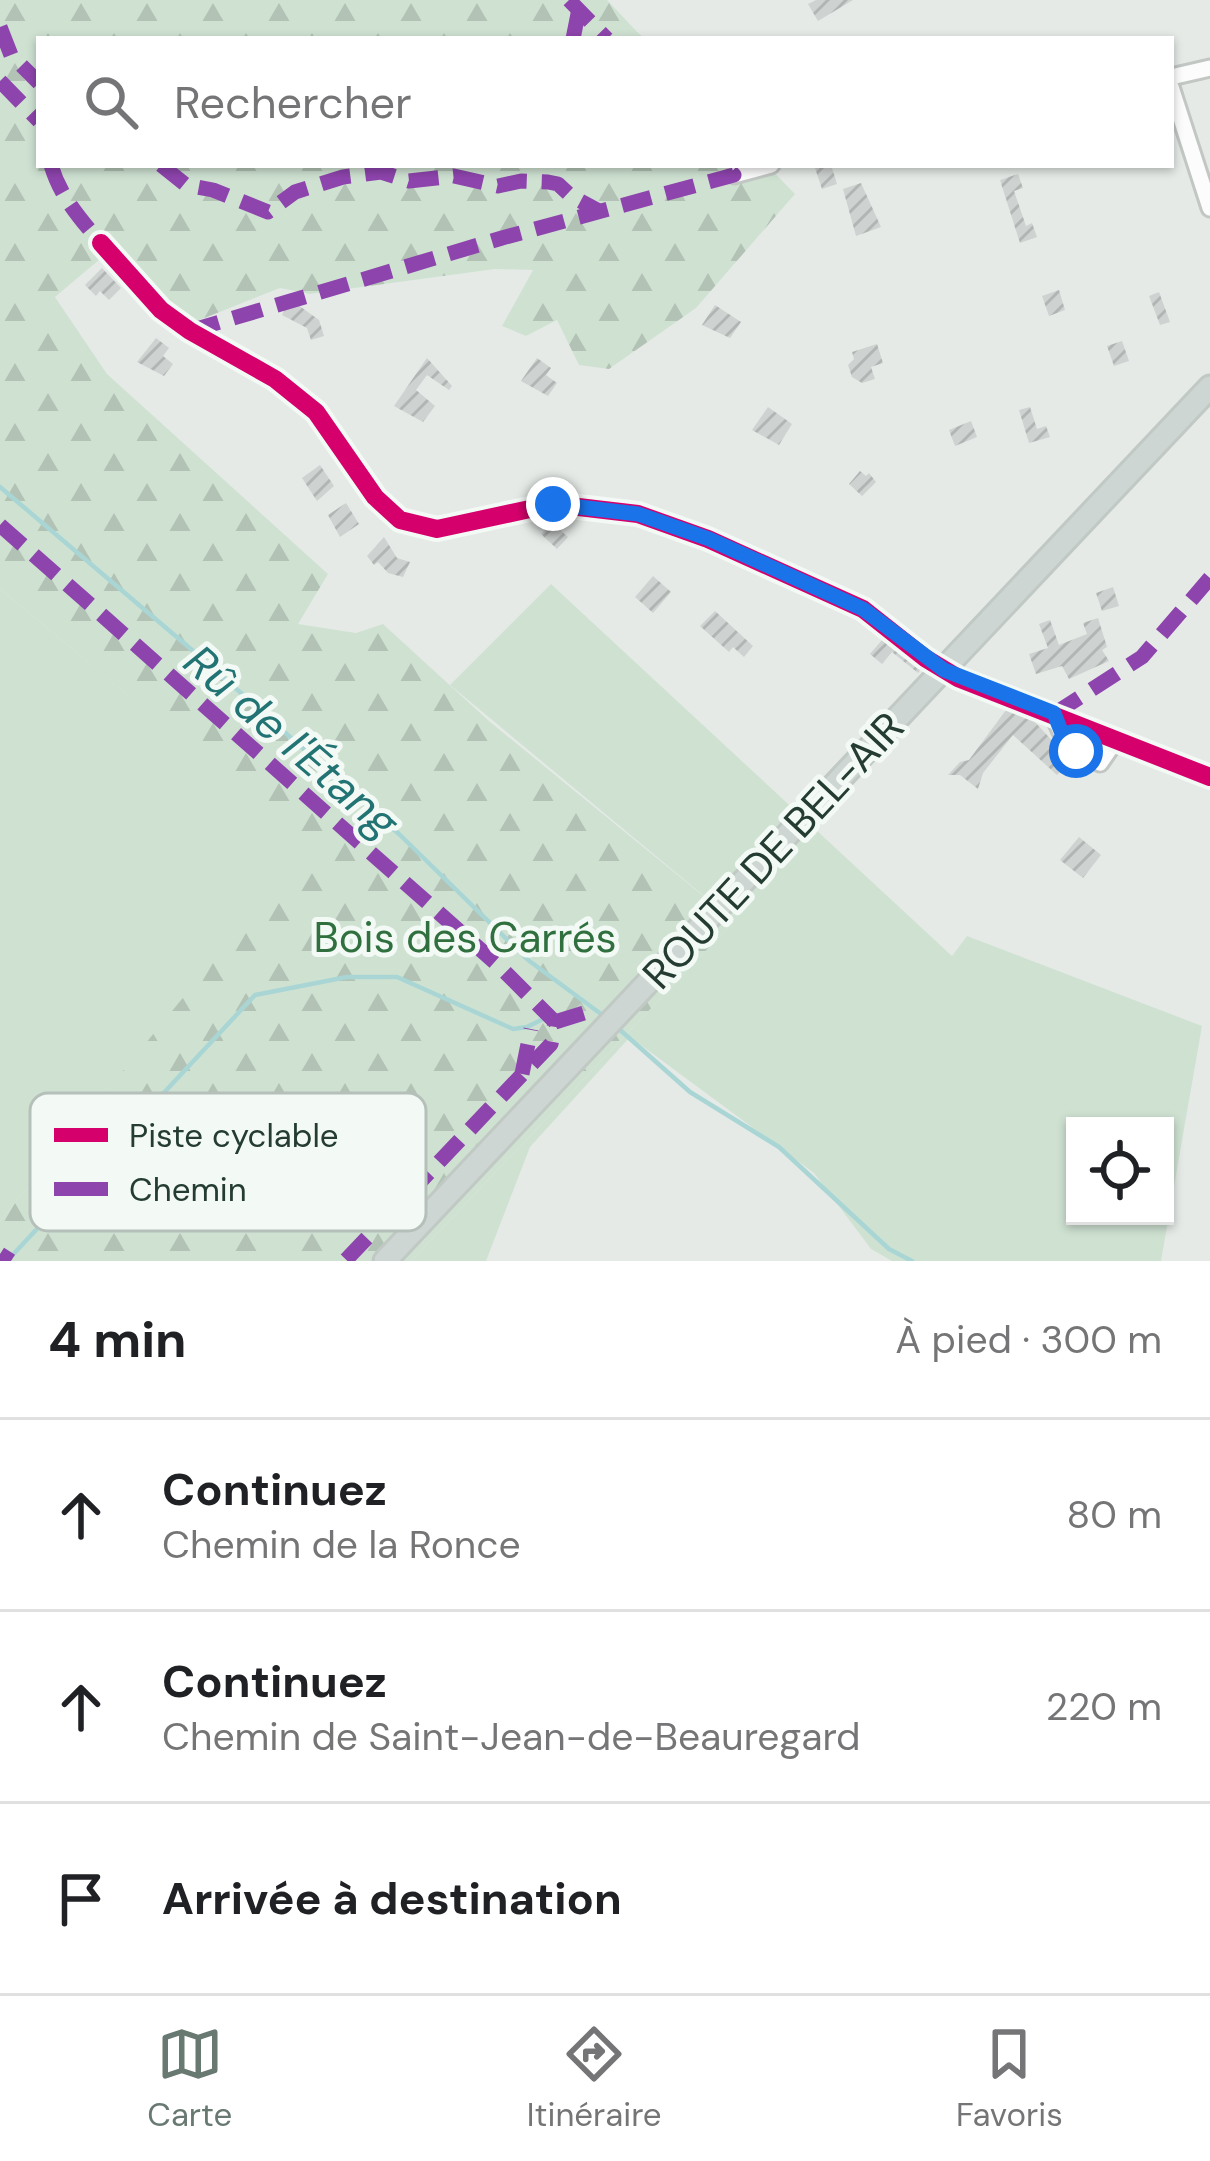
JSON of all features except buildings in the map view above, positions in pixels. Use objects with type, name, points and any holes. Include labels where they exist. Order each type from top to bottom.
[{"type":"main road","name":"ROUTE DE BEL-AIR","points":[[426,1218],[1210,387]]},
{"type":"main road","name":"ROUTE DE BEL-AIR","points":[[385,1261],[413,1231]]},
{"type":"street","points":[[1174,76],[1210,68]]},
{"type":"street","points":[[1174,96],[1210,208]]},
{"type":"street","points":[[734,175],[760,168]]},
{"type":"street","points":[[101,242],[161,310],[275,379],[316,412],[375,497],[400,520],[437,529],[553,504],[638,514],[709,539],[863,609],[944,670],[1210,777]]},
{"type":"street","points":[[1054,713],[1065,741],[1100,763],[1116,740]]},
{"type":"path","points":[[566,1018],[584,1002]]},
{"type":"green space","name":"Bois des Carrés","points":[[0,0],[607,0],[641,36],[36,36],[36,168],[770,168],[795,194],[696,308],[609,369],[579,365],[557,320],[526,336],[502,326],[533,270],[495,269],[310,294],[280,288],[192,323],[112,249],[55,297],[107,374],[328,574],[298,624],[356,633],[383,624],[489,721],[734,921],[411,1261],[0,1261],[0,1221],[30,1184],[30,1231],[426,1231],[426,1093],[105,1093],[308,845],[0,589]]},
{"type":"green space","points":[[551,584],[952,956],[967,936],[1202,1026],[1174,1186],[1174,1117],[1066,1117],[1066,1225],[1167,1225],[1161,1261],[892,1261],[871,1249],[814,1173],[630,1037],[530,1147],[486,1261],[411,1261],[734,921],[450,685]]},
{"type":"green space","points":[[0,589],[309,845],[105,1093],[30,1093],[30,1184],[0,1221]]},
{"type":"waterway","name":"Rû de l'Étang","points":[[0,487],[400,835],[528,960],[601,1014]]},
{"type":"waterway","points":[[164,1093],[255,995],[347,977],[397,977],[513,1029],[545,1018]]},
{"type":"waterway","points":[[619,1029],[690,1092],[779,1147],[889,1249],[912,1261]]},
{"type":"waterway","points":[[7,1261],[35,1231]]},
{"type":"marked path","points":[[569,0],[604,36]]},
{"type":"marked path","points":[[574,36],[579,9]]},
{"type":"marked path","points":[[0,27],[11,55],[36,80]]},
{"type":"marked path","points":[[0,81],[36,118]]},
{"type":"marked path","points":[[52,168],[65,197],[101,243]]},
{"type":"marked path","points":[[165,168],[186,185],[213,190],[268,212],[295,192],[343,177],[381,172],[409,181],[454,176],[498,186],[548,182],[601,212]]},
{"type":"marked path","points":[[190,331],[734,175],[727,168]]},
{"type":"marked path","points":[[0,525],[499,966],[555,1022],[551,1044],[426,1176]]},
{"type":"marked path","points":[[1054,714],[1142,657],[1210,578]]},
{"type":"marked path","points":[[555,1022],[587,1012]]},
{"type":"marked path","points":[[522,1074],[531,1029]]},
{"type":"marked path","points":[[345,1261],[373,1231]]},
{"type":"marked path","points":[[0,1254],[11,1261]]},
{"type":"cycle path","points":[[101,243],[161,310],[275,379],[316,412],[375,497],[400,520],[437,529],[553,504],[638,514],[708,539],[863,609],[958,678],[1210,777]]},
{"type":"route","points":[[553,504],[661,520],[828,592],[884,622],[925,658],[958,678],[1054,713],[1065,741],[1076,751]]}]
